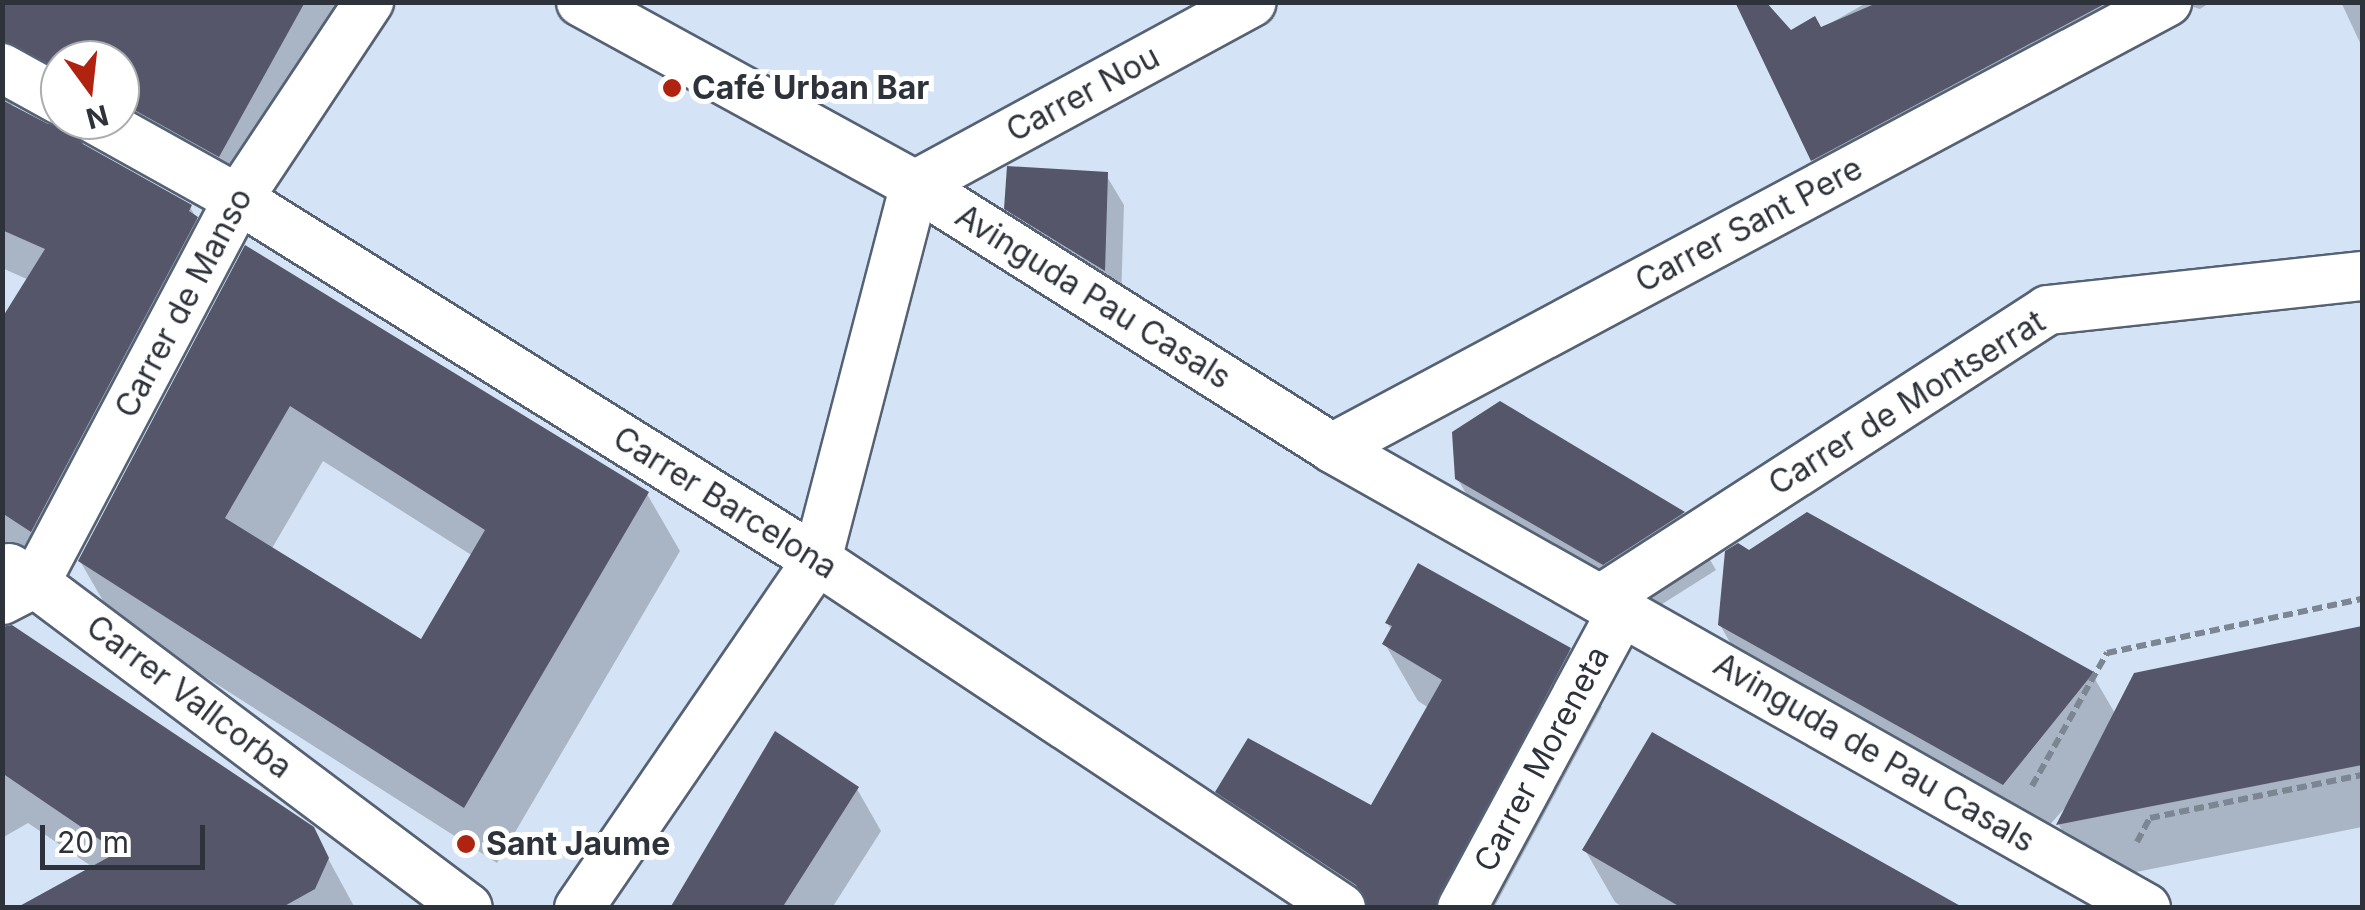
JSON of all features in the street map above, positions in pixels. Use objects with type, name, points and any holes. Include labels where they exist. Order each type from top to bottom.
[{"type":"street","name":"Carrer de Manso","points":[[13,582],[238,199],[370,2]]},
{"type":"street","name":"Avinguda Pau Casals","points":[[580,2],[916,184],[1332,448],[1611,605]]},
{"type":"street","name":"Carrer Nou","points":[[916,184],[1252,2]]},
{"type":"street","name":"Carrer Sant Pere","points":[[1332,448],[2167,2]]},
{"type":"street","points":[[2,68],[40,89]]},
{"type":"street","name":"Carrer Barcelona","points":[[132,140],[238,199],[817,560],[1341,908]]},
{"type":"street","points":[[579,908],[817,560],[916,184]]},
{"type":"street","name":"Carrer de Montserrat","points":[[1611,605],[2048,310],[2362,276]]},
{"type":"street","name":"Carrer Vallcorba","points":[[13,582],[449,903]]},
{"type":"street","name":"Avinguda de Pau Casals","points":[[1611,605],[2129,898]]},
{"type":"street","name":"Carrer Moreneta","points":[[1462,908],[1611,605]]},
{"type":"path","points":[[2008,830],[2107,652],[2362,599]]},
{"type":"path","points":[[2129,898],[2150,818],[2362,775]]},
{"type":"building","points":[[2,2],[305,2],[219,157],[140,113],[140,40],[40,40],[40,59],[2,41]]},
{"type":"building","points":[[1735,2],[1766,2],[1791,30],[1815,16],[1821,27],[1879,2],[2108,2],[1811,161]]},
{"type":"building","points":[[2,100],[40,120],[40,140],[80,140],[192,205],[189,211],[198,217],[31,532],[2,513],[2,318],[45,249],[2,230]]},
{"type":"building","points":[[1007,166],[1108,172],[1105,271],[1004,209]]},
{"type":"building","points":[[245,245],[649,492],[464,808],[78,561]],"holes":[[[290,406],[485,530],[421,639],[225,518]]]},
{"type":"building","points":[[1500,401],[1685,512],[1603,565],[1455,479],[1452,432]]},
{"type":"building","points":[[1807,512],[2094,672],[2003,785],[1718,625],[1725,551],[1738,543],[1749,550]]},
{"type":"building","points":[[1418,563],[1571,648],[1435,908],[1368,908],[1356,885],[1215,792],[1248,738],[1371,805],[1442,680],[1382,644],[1392,626],[1385,623]]},
{"type":"building","points":[[12,625],[314,827],[329,858],[315,889],[281,908],[16,908],[118,852],[2,773],[2,627]]},
{"type":"building","points":[[2362,626],[2362,765],[2056,825],[2134,673]]},
{"type":"building","points":[[775,731],[859,787],[782,908],[670,908]]},
{"type":"building","points":[[1652,732],[1964,908],[1682,908],[1582,850]]},
{"type":"place","name":"Café Urban Bar","points":[[672,88]]},
{"type":"place","name":"Sant Jaume","points":[[466,844]]}]
